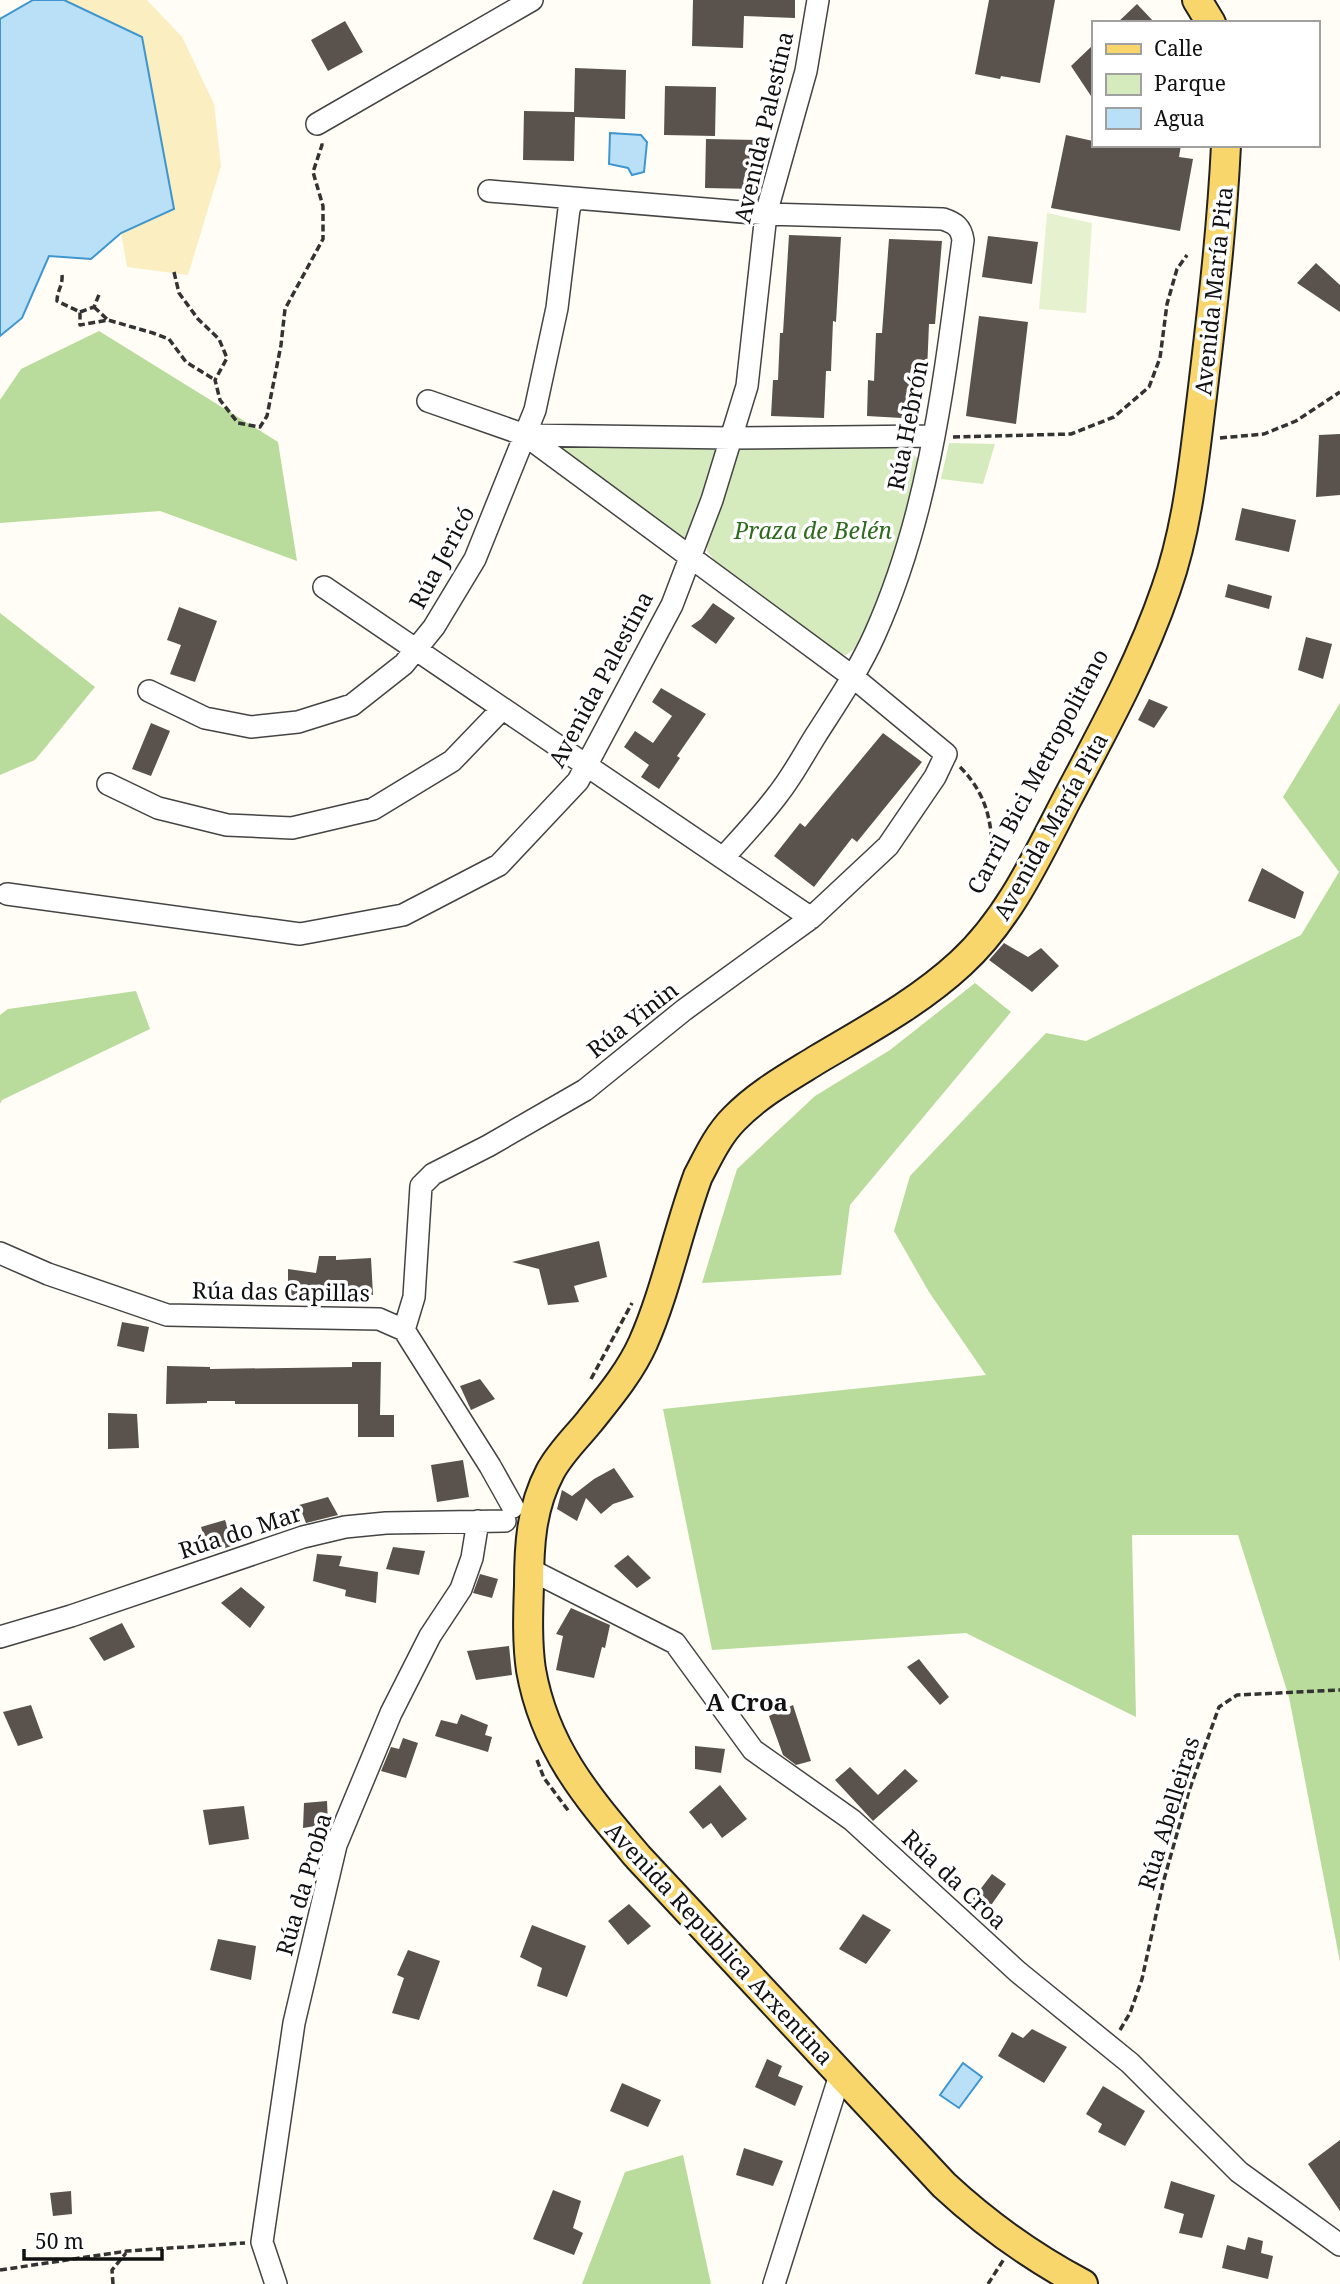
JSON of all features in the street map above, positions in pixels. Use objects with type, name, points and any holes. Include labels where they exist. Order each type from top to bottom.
[{"type":"main road","points":[[1197,0],[1210,21]]},
{"type":"main road","points":[[1218,0],[1220,21]]},
{"type":"main road","name":"Avenida María Pita","points":[[518,1511],[629,1368],[643,1342],[698,1176],[709,1154],[732,1121],[771,1088],[879,1023],[926,991],[977,948],[1004,913],[1028,874],[1119,700],[1150,634],[1181,538],[1217,268],[1226,147]]},
{"type":"main road","name":"Avenida República Arxentina","points":[[518,1511],[531,1538],[528,1630],[531,1670],[549,1731],[567,1768],[600,1813],[638,1857],[944,2185],[978,2216],[1014,2243],[1083,2284]]},
{"type":"street","points":[[317,124],[532,0]]},
{"type":"street","name":"Avenida Palestina","points":[[7,894],[300,934],[403,915],[499,865],[578,780],[672,605],[712,500],[747,386],[766,214],[806,71],[818,0]]},
{"type":"street","points":[[489,191],[766,214]]},
{"type":"street","name":"Rúa Jericó","points":[[149,691],[205,718],[251,726],[298,722],[352,705],[404,664],[418,649],[475,559],[535,410],[557,309],[569,209],[572,202],[578,199]]},
{"type":"street","name":"Rúa Hebrón","points":[[723,858],[780,792],[853,677],[875,635],[904,557],[930,460],[962,240],[961,231],[953,222],[943,219],[766,214]]},
{"type":"street","points":[[428,401],[525,435],[853,677],[946,754]]},
{"type":"street","points":[[525,435],[731,438],[934,436]]},
{"type":"street","points":[[324,587],[811,918]]},
{"type":"street","points":[[108,784],[158,808],[227,825],[292,828],[373,809],[452,761],[502,709]]},
{"type":"street","name":"Rúa Yinin","points":[[404,1330],[414,1297],[421,1186],[433,1174],[488,1146],[584,1090],[684,1010],[811,918],[888,846],[935,777],[946,754]]},
{"type":"street","name":"Rúa das Capillas","points":[[0,1253],[48,1275],[167,1315],[379,1319],[404,1330]]},
{"type":"street","points":[[404,1330],[518,1511]]},
{"type":"street","name":"Rúa do Mar","points":[[0,1637],[71,1616],[303,1536],[345,1527],[386,1523],[478,1521],[518,1511]]},
{"type":"street","name":"Rúa da Proba","points":[[276,2284],[262,2242],[294,2023],[337,1844],[391,1713],[430,1636],[461,1589],[472,1558],[478,1521]]},
{"type":"street","name":"Rúa da Croa","points":[[529,1569],[675,1643],[754,1750],[852,1820],[1018,1972],[1130,2063],[1239,2172],[1340,2245]]},
{"type":"street","points":[[774,2284],[840,2075]]},
{"type":"path","points":[[174,272],[179,293],[198,319],[219,339],[227,358],[215,380],[220,400],[238,422],[260,426],[267,416],[285,309],[323,239],[323,206],[313,173],[322,145],[317,124]]},
{"type":"path","points":[[934,436],[1071,434],[1114,417],[1149,387],[1160,358],[1167,304],[1177,269],[1187,256]]},
{"type":"path","points":[[62,275],[63,284],[57,301],[80,312],[94,307],[100,292]]},
{"type":"path","points":[[94,307],[108,320],[169,339],[186,362],[215,380]]},
{"type":"path","points":[[80,312],[80,325],[108,320]]},
{"type":"path","points":[[1196,440],[1265,434],[1296,421],[1340,392]]},
{"type":"path","points":[[946,754],[968,776],[984,801],[993,835],[992,874]]},
{"type":"path","points":[[590,1382],[633,1302]]},
{"type":"path","name":"Rúa Abelleiras","points":[[1110,2046],[1130,2013],[1142,1979],[1163,1883],[1189,1791],[1219,1707],[1237,1695],[1340,1690]]},
{"type":"path","points":[[0,2270],[127,2251],[262,2242]]},
{"type":"path","points":[[988,2284],[1014,2243]]},
{"type":"path","points":[[113,2284],[112,2270],[127,2251]]},
{"type":"green space","points":[[1047,213],[1092,223],[1086,313],[1039,309]]},
{"type":"green space","points":[[99,331],[278,442],[297,561],[160,511],[0,523],[0,400],[21,369]]},
{"type":"green space","points":[[552,443],[718,445],[686,542]]},
{"type":"green space","points":[[949,443],[995,444],[983,484],[941,479]]},
{"type":"green space","name":"Praza de Belén","points":[[896,447],[911,451],[920,462],[896,551],[861,644],[846,655],[835,653],[715,561],[707,551],[707,538],[739,449]]},
{"type":"green space","points":[[0,613],[95,687],[35,760],[0,775]]},
{"type":"green space","points":[[1340,703],[1340,1962],[1289,1697],[1238,1535],[1132,1535],[1136,1717],[966,1633],[712,1650],[663,1409],[986,1375],[929,1292],[894,1231],[910,1176],[1046,1033],[1086,1041],[1301,935],[1339,872],[1283,797]]},
{"type":"green space","points":[[975,983],[1011,1012],[850,1205],[841,1275],[702,1283],[737,1169],[815,1096],[890,1050]]},
{"type":"green space","points":[[136,991],[150,1029],[2,1100],[0,1104],[0,1015],[8,1009]]},
{"type":"green space","points":[[683,2155],[711,2284],[582,2284],[625,2172]]},
{"type":"sand","points":[[54,0],[147,0],[182,37],[214,104],[221,166],[188,275],[127,267],[121,233]]},
{"type":"water","points":[[33,0],[64,0],[142,37],[174,209],[121,233],[91,259],[49,256],[22,318],[0,336],[0,19]]},
{"type":"water","points":[[610,133],[641,135],[647,142],[644,172],[632,175],[628,168],[609,164]]},
{"type":"water","points":[[963,2063],[982,2077],[959,2108],[940,2095]]},
{"type":"building","points":[[693,0],[795,0],[795,18],[744,16],[743,48],[692,46]]},
{"type":"building","points":[[989,0],[1055,0],[1040,83],[975,74]]},
{"type":"building","points":[[1137,4],[1153,21],[1119,21]]},
{"type":"building","points":[[345,21],[363,52],[328,71],[311,40]]},
{"type":"building","points":[[1092,46],[1092,98],[1071,66]]},
{"type":"building","points":[[575,68],[626,70],[625,119],[575,117],[574,161],[523,160],[524,111],[574,112]]},
{"type":"building","points":[[665,86],[716,87],[715,136],[664,135]]},
{"type":"building","points":[[1066,135],[1092,141],[1092,147],[1181,147],[1179,157],[1193,159],[1180,231],[1051,208]]},
{"type":"building","points":[[706,139],[757,140],[756,189],[705,188]]},
{"type":"building","points":[[789,235],[841,237],[836,322],[833,321],[831,371],[826,371],[824,418],[771,416],[773,380],[778,380],[780,333],[783,333]]},
{"type":"building","points":[[988,236],[1038,242],[1032,284],[982,277]]},
{"type":"building","points":[[889,239],[942,241],[935,324],[929,324],[927,371],[921,371],[919,419],[867,416],[868,380],[874,381],[876,333],[882,333]]},
{"type":"building","points":[[1316,263],[1340,285],[1340,312],[1297,283]]},
{"type":"building","points":[[979,316],[1028,322],[1016,424],[966,416]]},
{"type":"building","points":[[1340,434],[1340,495],[1316,497],[1319,435]]},
{"type":"building","points":[[1242,508],[1296,520],[1289,552],[1235,540]]},
{"type":"building","points":[[1228,584],[1272,596],[1269,609],[1225,597]]},
{"type":"building","points":[[713,603],[735,618],[716,644],[691,626],[701,619]]},
{"type":"building","points":[[179,607],[217,621],[195,682],[170,674],[181,645],[167,640]]},
{"type":"building","points":[[1306,637],[1332,644],[1323,679],[1298,670]]},
{"type":"building","points":[[661,688],[706,714],[677,756],[680,758],[659,789],[641,777],[649,765],[624,747],[635,731],[653,743],[672,716],[652,702]]},
{"type":"building","points":[[1149,699],[1168,707],[1154,728],[1138,720]]},
{"type":"building","points":[[151,723],[170,731],[151,776],[132,769]]},
{"type":"building","points":[[883,733],[922,762],[857,842],[852,838],[814,887],[774,856],[800,823],[805,827]]},
{"type":"building","points":[[1262,868],[1304,892],[1295,919],[1248,901]]},
{"type":"building","points":[[1004,943],[1028,957],[1041,948],[1059,966],[1032,992],[989,960]]},
{"type":"building","points":[[599,1241],[607,1277],[574,1286],[579,1302],[548,1305],[539,1269],[512,1262]]},
{"type":"building","points":[[319,1256],[336,1256],[336,1260],[371,1258],[373,1295],[338,1293],[339,1297],[288,1299],[288,1269],[316,1273]]},
{"type":"building","points":[[122,1322],[149,1327],[144,1352],[117,1346]]},
{"type":"building","points":[[352,1362],[381,1362],[380,1415],[394,1415],[394,1437],[358,1437],[358,1404],[235,1404],[235,1401],[207,1401],[166,1404],[167,1366],[210,1369],[352,1367]]},
{"type":"building","points":[[480,1379],[495,1399],[471,1410],[460,1386]]},
{"type":"building","points":[[108,1413],[137,1414],[139,1448],[108,1449]]},
{"type":"building","points":[[463,1460],[469,1497],[437,1502],[431,1465]]},
{"type":"building","points":[[614,1468],[634,1497],[613,1504],[601,1514],[586,1498],[577,1521],[557,1509],[562,1490],[572,1496]]},
{"type":"building","points":[[328,1497],[338,1515],[306,1523],[299,1505]]},
{"type":"building","points":[[225,1520],[234,1545],[209,1554],[201,1527]]},
{"type":"building","points":[[393,1547],[425,1551],[419,1575],[386,1569]]},
{"type":"building","points":[[317,1554],[342,1556],[339,1566],[378,1572],[376,1603],[345,1596],[346,1590],[313,1581]]},
{"type":"building","points":[[628,1555],[651,1578],[637,1588],[614,1566]]},
{"type":"building","points":[[480,1574],[498,1579],[492,1598],[473,1593]]},
{"type":"building","points":[[241,1587],[265,1607],[250,1628],[221,1603]]},
{"type":"building","points":[[571,1608],[610,1625],[594,1678],[556,1670],[563,1636],[556,1634]]},
{"type":"building","points":[[122,1623],[135,1647],[104,1661],[89,1638]]},
{"type":"building","points":[[509,1646],[512,1675],[476,1680],[467,1651]]},
{"type":"building","points":[[919,1659],[949,1697],[940,1705],[907,1667]]},
{"type":"building","points":[[31,1705],[43,1738],[18,1746],[3,1712]]},
{"type":"building","points":[[793,1705],[811,1761],[796,1765],[783,1755],[769,1716]]},
{"type":"building","points":[[461,1714],[488,1725],[485,1735],[492,1737],[488,1752],[435,1736],[441,1720],[457,1724]]},
{"type":"building","points":[[403,1738],[418,1743],[406,1778],[381,1771],[391,1747],[399,1749]]},
{"type":"building","points":[[695,1746],[725,1749],[721,1773],[695,1769]]},
{"type":"building","points":[[850,1767],[878,1795],[905,1769],[918,1781],[873,1821],[835,1780]]},
{"type":"building","points":[[720,1785],[747,1819],[722,1838],[711,1823],[703,1829],[689,1812]]},
{"type":"building","points":[[327,1801],[328,1824],[303,1828],[304,1803]]},
{"type":"building","points":[[244,1806],[249,1839],[209,1845],[203,1810]]},
{"type":"building","points":[[992,1874],[1006,1884],[987,1911],[972,1900]]},
{"type":"building","points":[[629,1904],[651,1926],[628,1945],[608,1921]]},
{"type":"building","points":[[863,1914],[891,1930],[866,1964],[839,1949]]},
{"type":"building","points":[[532,1925],[586,1946],[567,1997],[537,1986],[542,1968],[520,1957]]},
{"type":"building","points":[[218,1939],[256,1946],[251,1980],[210,1970]]},
{"type":"building","points":[[408,1950],[440,1961],[419,2020],[392,2013],[404,1978],[397,1975]]},
{"type":"building","points":[[1032,2029],[1067,2047],[1044,2083],[998,2056],[1012,2032],[1023,2038]]},
{"type":"building","points":[[767,2059],[782,2066],[778,2076],[803,2086],[795,2106],[755,2087]]},
{"type":"building","points":[[622,2083],[661,2100],[648,2127],[610,2111]]},
{"type":"building","points":[[1103,2086],[1145,2111],[1125,2146],[1098,2132],[1102,2124],[1086,2114]]},
{"type":"building","points":[[1340,2140],[1340,2211],[1308,2164]]},
{"type":"building","points":[[744,2148],[783,2161],[773,2186],[736,2175]]},
{"type":"building","points":[[1171,2181],[1215,2195],[1202,2238],[1179,2233],[1184,2214],[1164,2208]]},
{"type":"building","points":[[553,2190],[581,2201],[573,2228],[583,2233],[574,2255],[533,2239]]},
{"type":"building","points":[[71,2191],[72,2214],[53,2216],[50,2193]]},
{"type":"building","points":[[1248,2237],[1263,2241],[1261,2253],[1273,2256],[1268,2279],[1222,2268],[1227,2245],[1245,2250]]},
{"type":"district","name":"A Croa","points":[[747,1701]]}]
